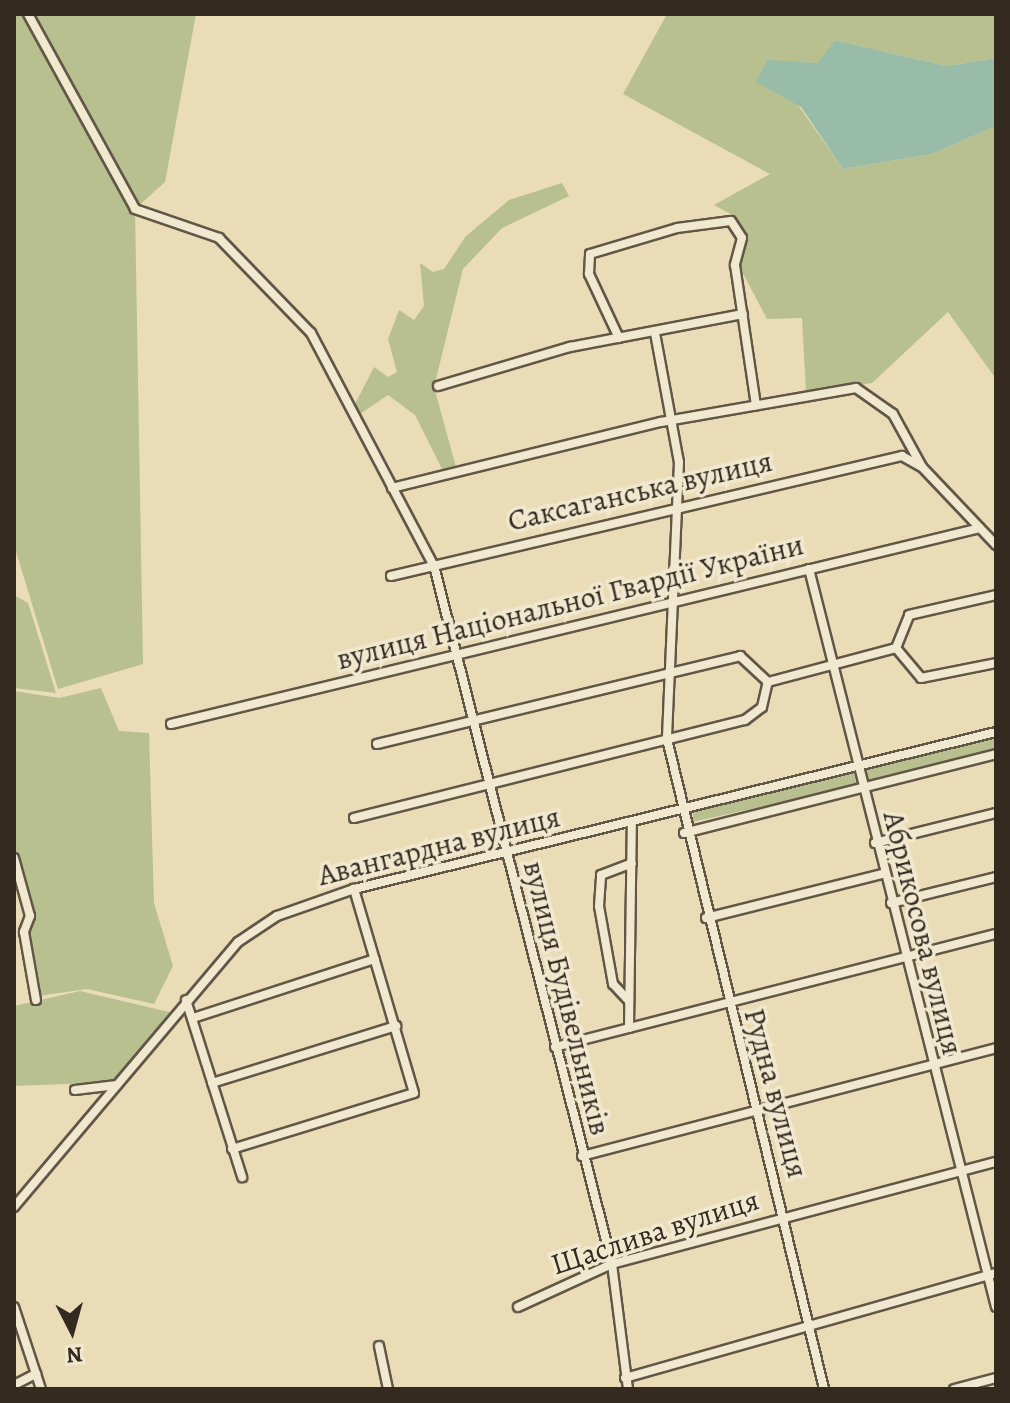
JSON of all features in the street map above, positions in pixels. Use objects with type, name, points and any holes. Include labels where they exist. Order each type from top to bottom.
[{"type":"street","name":"вулиця Будівельників","points":[[28,14],[135,209],[219,238],[311,333],[434,566],[612,1264],[628,1389]]},
{"type":"street","points":[[619,338],[589,274],[590,254],[677,228],[738,225],[743,314],[756,405]]},
{"type":"street","points":[[438,386],[619,338],[743,314]]},
{"type":"street","name":"Рудна вулиця","points":[[655,333],[674,421],[676,505],[667,739],[684,833],[824,1389]]},
{"type":"street","points":[[392,488],[674,421],[856,388],[893,414],[922,467],[996,545]]},
{"type":"street","name":"Саксаганська вулиця","points":[[391,576],[676,505],[902,456],[922,467]]},
{"type":"street","name":"вулиця Національної Гвардії України","points":[[171,724],[980,528]]},
{"type":"street","name":"Абрикосова вулиця","points":[[809,569],[959,1171],[992,1274],[996,1307]]},
{"type":"street","points":[[896,648],[905,617],[996,595]]},
{"type":"street","points":[[768,682],[896,648]]},
{"type":"street","points":[[896,648],[921,678],[996,663]]},
{"type":"street","points":[[377,744],[740,656],[768,682]]},
{"type":"street","points":[[354,818],[754,716],[768,682]]},
{"type":"street","name":"Авангардна вулиця","points":[[15,1205],[238,942],[277,916],[354,889],[996,732]]},
{"type":"street","points":[[684,833],[996,754]]},
{"type":"street","points":[[875,843],[996,813]]},
{"type":"street","points":[[629,1028],[632,821]]},
{"type":"street","points":[[14,858],[30,916],[24,932],[36,1000]]},
{"type":"street","points":[[629,1001],[613,984],[599,906],[601,875],[632,863]]},
{"type":"street","points":[[706,918],[883,874]]},
{"type":"street","points":[[891,903],[996,877]]},
{"type":"street","points":[[232,1149],[414,1093],[354,889]]},
{"type":"street","points":[[555,1047],[996,934]]},
{"type":"street","points":[[193,1018],[375,959]]},
{"type":"street","points":[[186,1000],[242,1177]]},
{"type":"street","points":[[212,1083],[396,1026]]},
{"type":"street","points":[[582,1156],[996,1048]]},
{"type":"street","points":[[75,1090],[118,1085]]},
{"type":"street","name":"Щаслива вулиця","points":[[518,1307],[612,1264],[996,1162]]},
{"type":"street","points":[[625,1378],[992,1274]]},
{"type":"street","points":[[14,1307],[41,1389]]},
{"type":"street","points":[[379,1346],[388,1389]]},
{"type":"street","points":[[14,1385],[36,1374]]},
{"type":"street","points":[[954,1389],[996,1378]]},
{"type":"shaded area","points":[[14,14],[196,14],[165,182],[135,209],[143,664],[58,689],[14,545]]},
{"type":"shaded area","points":[[667,14],[996,14],[996,58],[946,66],[835,40],[819,63],[767,61],[843,169],[932,154],[996,126],[996,379],[948,312],[872,383],[806,393],[802,318],[767,319],[737,262],[743,239],[736,217],[714,205],[770,174],[623,94]]},
{"type":"shaded area","points":[[835,40],[946,66],[996,58],[996,126],[932,154],[843,169],[801,107],[756,82],[767,60],[818,63]]},
{"type":"shaded area","points":[[562,183],[569,196],[502,228],[463,269],[434,387],[456,467],[443,471],[415,415],[388,395],[357,416],[353,408],[374,367],[388,377],[397,372],[388,339],[399,310],[414,320],[424,306],[420,263],[433,272],[444,269],[466,236],[509,200]]},
{"type":"shaded area","points":[[14,595],[28,603],[56,693],[14,688]]},
{"type":"shaded area","points":[[101,688],[119,731],[149,733],[154,903],[173,966],[154,1004],[87,989],[38,996],[26,930],[32,918],[14,853],[14,691],[59,698]]},
{"type":"shaded area","points":[[996,735],[996,752],[865,782],[863,768]]},
{"type":"shaded area","points":[[853,771],[857,786],[692,822],[694,810]]},
{"type":"shaded area","points":[[80,991],[173,1013],[116,1082],[14,1086],[14,1006]]}]
